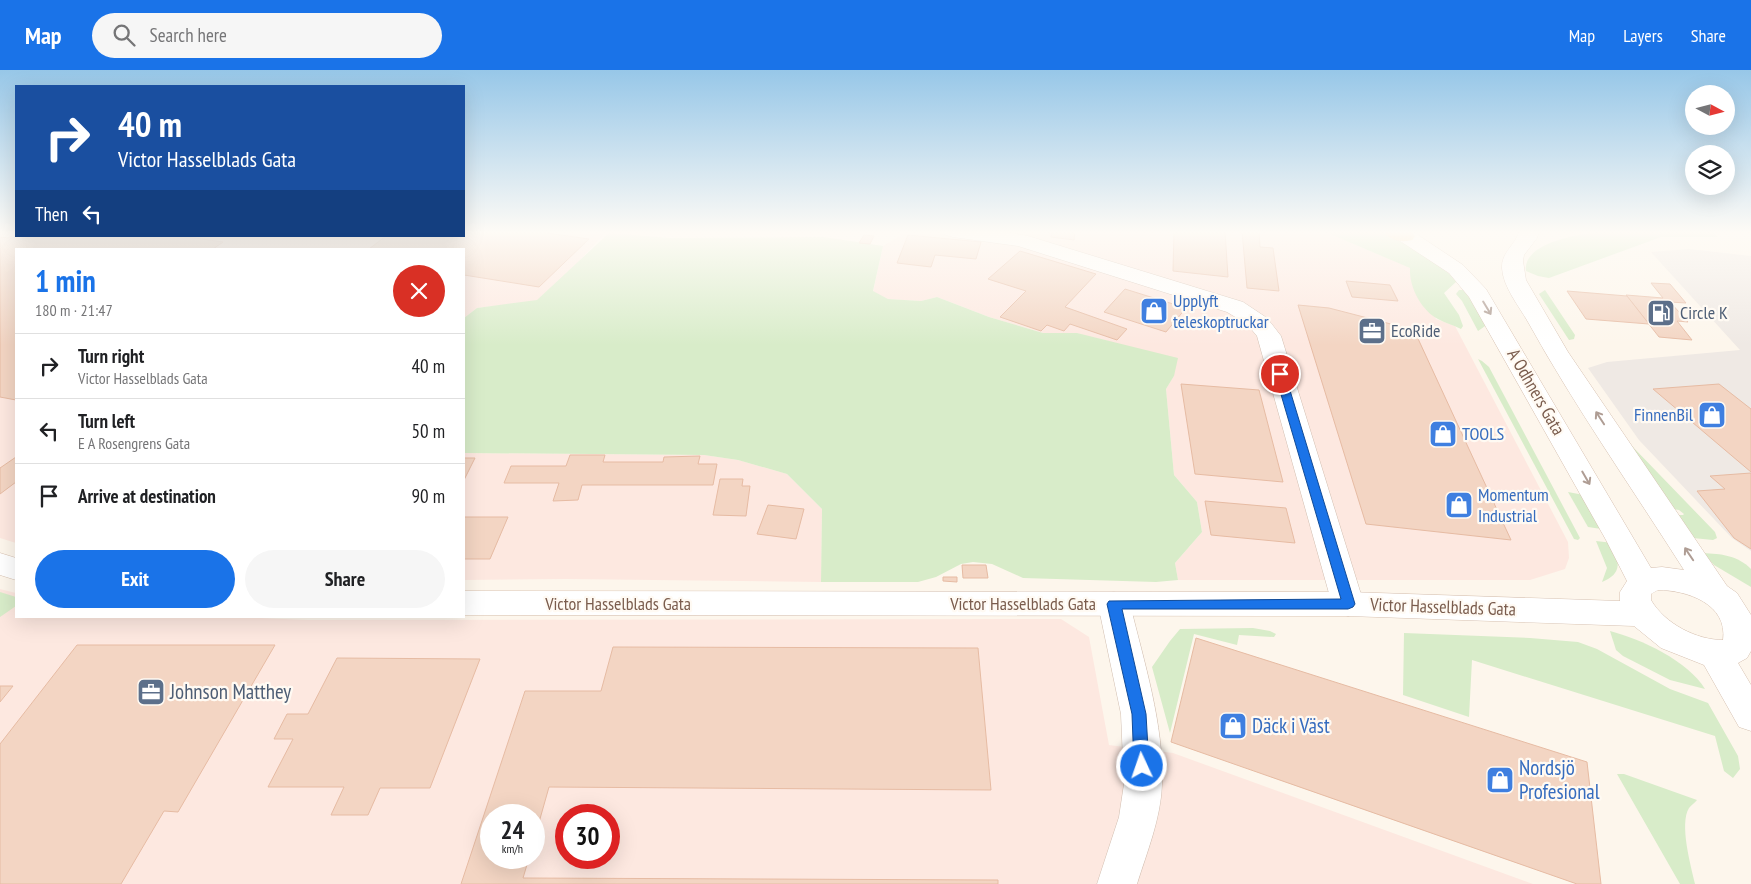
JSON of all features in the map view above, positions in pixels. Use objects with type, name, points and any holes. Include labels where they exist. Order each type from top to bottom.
[{"type":"street","points":[[1113,269],[1235,307],[1263,324],[1269,336],[1348,604]]},
{"type":"street","name":"A Odhners Gata","points":[[1456,269],[1466,278],[1478,294],[1621,540],[1643,582]]},
{"type":"street","points":[[1512,269],[1515,280],[1556,352],[1716,594]]},
{"type":"street","points":[[0,564],[15,568]]},
{"type":"street","points":[[1654,578],[1675,579],[1699,586],[1716,594],[1747,619],[1751,638],[1747,646],[1740,651],[1729,654],[1715,653],[1674,640],[1650,623],[1642,614],[1636,604],[1635,595],[1637,587],[1643,582],[1654,578]]},
{"type":"street","name":"Victor Hasselblads Gata","points":[[465,603],[1348,604],[1642,614]]},
{"type":"street","points":[[1114,604],[1139,714],[1142,784],[1138,817],[1117,884]]},
{"type":"street","points":[[1715,653],[1751,716]]},
{"type":"shaded area","points":[[0,269],[15,269],[15,543],[0,538]]},
{"type":"shaded area","points":[[465,269],[572,269],[537,301],[477,308],[465,317]]},
{"type":"shaded area","points":[[878,269],[1411,269],[1436,319],[1455,326],[1568,542],[1569,558],[1565,569],[1530,580],[1178,580],[1175,563],[1202,532],[1197,502],[1174,475],[1166,389],[1174,376],[1077,333],[1043,333],[989,317],[937,297],[921,301],[888,299],[873,292]]},
{"type":"shaded area","points":[[1666,269],[1751,269],[1751,551],[1732,538],[1639,440],[1588,368],[1607,362],[1740,350]]},
{"type":"shaded area","points":[[465,453],[704,455],[738,460],[787,474],[822,509],[821,582],[566,579],[465,580]]},
{"type":"shaded area","points":[[0,589],[15,593],[15,618],[259,618],[308,620],[1061,619],[1089,637],[1109,745],[1173,753],[1533,884],[0,884]]},
{"type":"green space","points":[[570,269],[878,269],[873,291],[888,299],[921,301],[937,297],[989,317],[1043,333],[1077,333],[1178,358],[1174,376],[1166,389],[1174,475],[1197,502],[1202,532],[1175,563],[1178,580],[1156,582],[1023,578],[992,564],[973,562],[961,564],[936,577],[918,582],[821,582],[822,509],[787,474],[738,460],[704,455],[465,453],[465,317],[477,308],[537,300]]},
{"type":"green space","points":[[1410,269],[1443,269],[1457,281],[1444,293],[1459,315],[1463,326],[1461,329],[1438,319],[1426,310],[1417,297]]},
{"type":"green space","points":[[1526,269],[1574,269],[1549,278],[1526,271]]},
{"type":"green space","points":[[1459,290],[1467,290],[1488,324],[1478,331],[1462,301],[1456,294]]},
{"type":"green space","points":[[1545,290],[1575,335],[1574,339],[1569,340],[1539,294]]},
{"type":"green space","points":[[1478,359],[1489,367],[1580,538],[1578,540],[1574,539]]},
{"type":"green space","points":[[1630,444],[1715,532],[1717,538],[1713,540],[1693,538],[1677,515],[1684,514],[1679,510],[1673,509]]},
{"type":"green space","points":[[1568,492],[1589,496],[1608,530],[1588,527]]},
{"type":"green space","points":[[1596,541],[1613,543],[1618,561],[1614,575],[1602,582],[1607,568]]},
{"type":"green space","points":[[1703,553],[1728,556],[1746,564],[1751,569],[1751,587],[1714,565]]},
{"type":"green space","points":[[0,592],[15,597],[15,607],[0,617]]},
{"type":"green space","points":[[1253,628],[1276,634],[1274,637],[1239,635],[1237,645],[1194,634],[1170,733],[1152,667],[1170,641],[1180,629]]},
{"type":"green space","points":[[1610,631],[1663,652],[1687,669],[1705,689],[1670,680],[1623,656],[1616,650]]},
{"type":"green space","points":[[1404,633],[1530,638],[1578,642],[1597,649],[1670,689],[1708,703],[1738,756],[1740,769],[1733,778],[1724,771],[1715,736],[1472,660],[1469,717],[1403,695]]},
{"type":"green space","points":[[1617,774],[1624,774],[1697,800],[1689,808],[1685,824],[1685,834],[1695,884],[1680,884]]},
{"type":"building","points":[[0,269],[15,269],[15,400],[0,397]]},
{"type":"building","points":[[465,269],[558,269],[539,287],[465,275]]},
{"type":"building","points":[[999,269],[1079,269],[1096,274],[1065,307],[1127,329],[1117,340],[1070,324],[1064,331],[1047,325],[1041,331],[1000,317],[1026,291],[988,279]]},
{"type":"building","points":[[1173,269],[1227,269],[1228,277],[1173,271]]},
{"type":"building","points":[[1245,269],[1276,269],[1279,291],[1247,288]]},
{"type":"building","points":[[1346,281],[1390,285],[1398,301],[1352,297]]},
{"type":"building","points":[[1651,283],[1670,284],[1686,303],[1670,302],[1688,322],[1677,321],[1692,340],[1659,337],[1626,295],[1663,298]]},
{"type":"building","points":[[1125,289],[1186,308],[1166,332],[1104,312]]},
{"type":"building","points":[[1567,291],[1627,296],[1649,324],[1586,319]]},
{"type":"building","points":[[1298,305],[1329,308],[1414,330],[1511,540],[1366,524]]},
{"type":"building","points":[[1181,384],[1259,390],[1283,482],[1195,474]]},
{"type":"building","points":[[1719,384],[1751,409],[1751,472],[1653,389]]},
{"type":"building","points":[[570,455],[605,455],[603,462],[663,462],[664,457],[700,456],[698,464],[717,464],[713,485],[582,485],[578,500],[553,501],[559,483],[504,483],[511,466],[566,466]]},
{"type":"building","points":[[15,458],[15,483],[0,494],[0,468]]},
{"type":"building","points":[[465,458],[475,458],[465,478]]},
{"type":"building","points":[[1751,473],[1751,549],[1734,538],[1697,491],[1725,489],[1710,476]]},
{"type":"building","points":[[720,479],[743,479],[742,486],[750,486],[746,516],[713,515]]},
{"type":"building","points":[[1205,501],[1286,508],[1295,543],[1211,535]]},
{"type":"building","points":[[768,505],[804,509],[796,539],[757,534]]},
{"type":"building","points":[[465,517],[508,517],[490,559],[465,559]]},
{"type":"building","points":[[962,565],[986,565],[988,578],[963,578]]},
{"type":"building","points":[[943,577],[957,577],[957,582],[943,581]]},
{"type":"building","points":[[1196,638],[1587,762],[1601,884],[1577,884],[1171,742]]},
{"type":"building","points":[[77,645],[275,645],[178,812],[164,811],[121,884],[0,884],[0,744]]},
{"type":"building","points":[[613,647],[978,648],[991,790],[549,787],[544,804],[488,804],[525,691],[601,691]]},
{"type":"building","points":[[337,658],[480,659],[430,788],[380,788],[368,815],[331,815],[344,787],[268,787],[293,739],[274,739],[287,714],[308,714]]},
{"type":"building","points":[[0,686],[13,686],[0,702]]},
{"type":"building","points":[[480,827],[480,869],[526,869],[523,878],[998,880],[998,884],[461,884]]},
{"type":"place","name":"Upplyft teleskoptruckar","points":[[1154,311]]},
{"type":"place","name":"Circle K","points":[[1661,313]]},
{"type":"place","name":"EcoRide","points":[[1372,331]]},
{"type":"place","name":"FinnenBil","points":[[1712,415]]},
{"type":"place","name":"TOOLS","points":[[1443,434]]},
{"type":"place","name":"Momentum Industrial","points":[[1459,505]]},
{"type":"place","name":"Johnson Matthey","points":[[151,692]]},
{"type":"place","name":"Däck i Väst","points":[[1233,726]]},
{"type":"place","name":"Nordsjö Profesional","points":[[1500,780]]},
{"type":"route","points":[[1142,766],[1139,714],[1114,604],[1348,604],[1280,374]]}]
